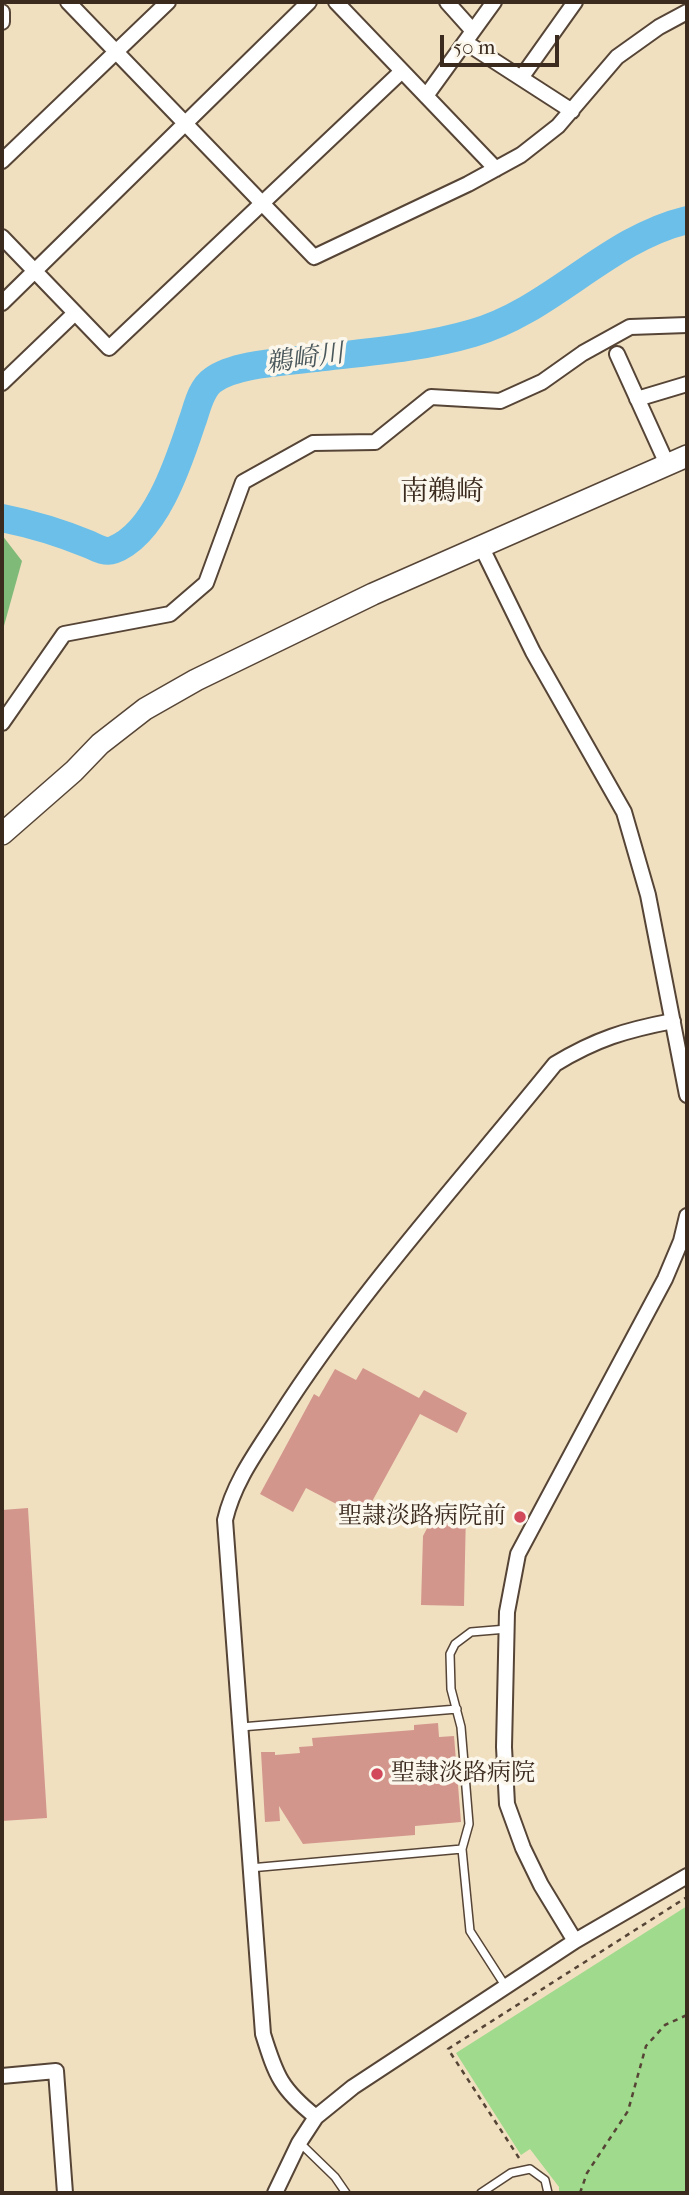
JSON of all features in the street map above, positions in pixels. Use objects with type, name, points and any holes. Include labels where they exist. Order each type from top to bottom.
[{"type":"street","points":[[68,2],[314,257],[521,155],[572,111],[617,57],[659,27],[687,12]]},
{"type":"street","points":[[2,161],[168,2]]},
{"type":"street","points":[[2,303],[309,2]]},
{"type":"street","points":[[335,2],[496,169]]},
{"type":"street","points":[[447,2],[469,37],[521,78],[572,111]]},
{"type":"street","points":[[426,96],[494,2]]},
{"type":"street","points":[[521,78],[575,2]]},
{"type":"street","points":[[2,12],[2,22]]},
{"type":"street","points":[[2,237],[108,348],[402,71]]},
{"type":"street","points":[[2,383],[75,313]]},
{"type":"street","points":[[2,723],[64,634],[170,614],[206,583],[243,482],[313,443],[375,442],[431,397],[500,401],[542,382],[583,353],[630,327],[687,325]]},
{"type":"street","points":[[2,834],[74,771],[100,744],[145,709],[269,642],[677,460],[637,399],[617,354]]},
{"type":"street","points":[[637,399],[687,384]]},
{"type":"street","points":[[481,546],[533,652],[624,812],[637,847],[648,895],[687,1095]]},
{"type":"street","points":[[316,2117],[289,2095],[274,2070],[263,2034],[225,1520],[243,1472],[315,1360],[555,1064],[588,1044],[634,1029],[673,1021]]},
{"type":"street","points":[[575,1941],[541,1885],[523,1848],[507,1804],[504,1747],[507,1629],[518,1554],[665,1279],[681,1241],[687,1216]]},
{"type":"street","points":[[275,2193],[299,2143],[316,2117],[353,2087],[575,1941],[687,1876]]},
{"type":"street","points":[[2,2076],[56,2071],[65,2193]]},
{"type":"lane","points":[[506,1987],[470,1931],[462,1849],[469,1824],[457,1709],[451,1689],[450,1654],[455,1644],[471,1632],[507,1629]]},
{"type":"lane","points":[[240,1727],[457,1709]]},
{"type":"lane","points":[[250,1868],[462,1849]]},
{"type":"lane","points":[[299,2143],[335,2176],[346,2193]]},
{"type":"lane","points":[[481,2193],[511,2173],[530,2169],[545,2180],[548,2193]]},
{"type":"path","points":[[519,2158],[448,2049],[687,1897]]},
{"type":"path","points":[[580,2193],[587,2173],[611,2141],[628,2111],[646,2046],[665,2025],[687,2015]]},
{"type":"green space","points":[[2,535],[22,561],[2,633]]},
{"type":"green space","points":[[687,1906],[687,2193],[559,2193],[559,2187],[530,2149],[521,2155],[456,2053]]},
{"type":"building","points":[[363,1368],[419,1398],[424,1390],[467,1413],[457,1433],[420,1414],[363,1518],[306,1488],[293,1512],[260,1494],[314,1394],[319,1397],[335,1369],[356,1380]]},
{"type":"building","points":[[28,1508],[47,1818],[2,1821],[2,1510]]},
{"type":"building","points":[[466,1511],[464,1606],[421,1605],[423,1536],[435,1513]]},
{"type":"building","name":"聖隷淡路病院","points":[[438,1723],[439,1737],[454,1736],[461,1822],[415,1826],[415,1835],[303,1844],[279,1806],[280,1821],[265,1822],[261,1752],[275,1752],[275,1755],[300,1753],[299,1747],[313,1746],[312,1738],[414,1730],[414,1725]]},
{"type":"waterway","name":"鵜崎川","points":[[2,518],[56,532],[103,550],[113,550],[128,542],[142,529],[153,513],[173,475],[202,394],[213,380],[223,374],[262,364],[395,349],[473,333],[528,309],[631,243],[658,229],[687,220]]},
{"type":"place","name":"聖隷淡路病院前","points":[[520,1517]]},
{"type":"place","name":"聖隷淡路病院","points":[[377,1774]]},
{"type":"district","name":"南鵜崎","points":[[442,493]]}]
